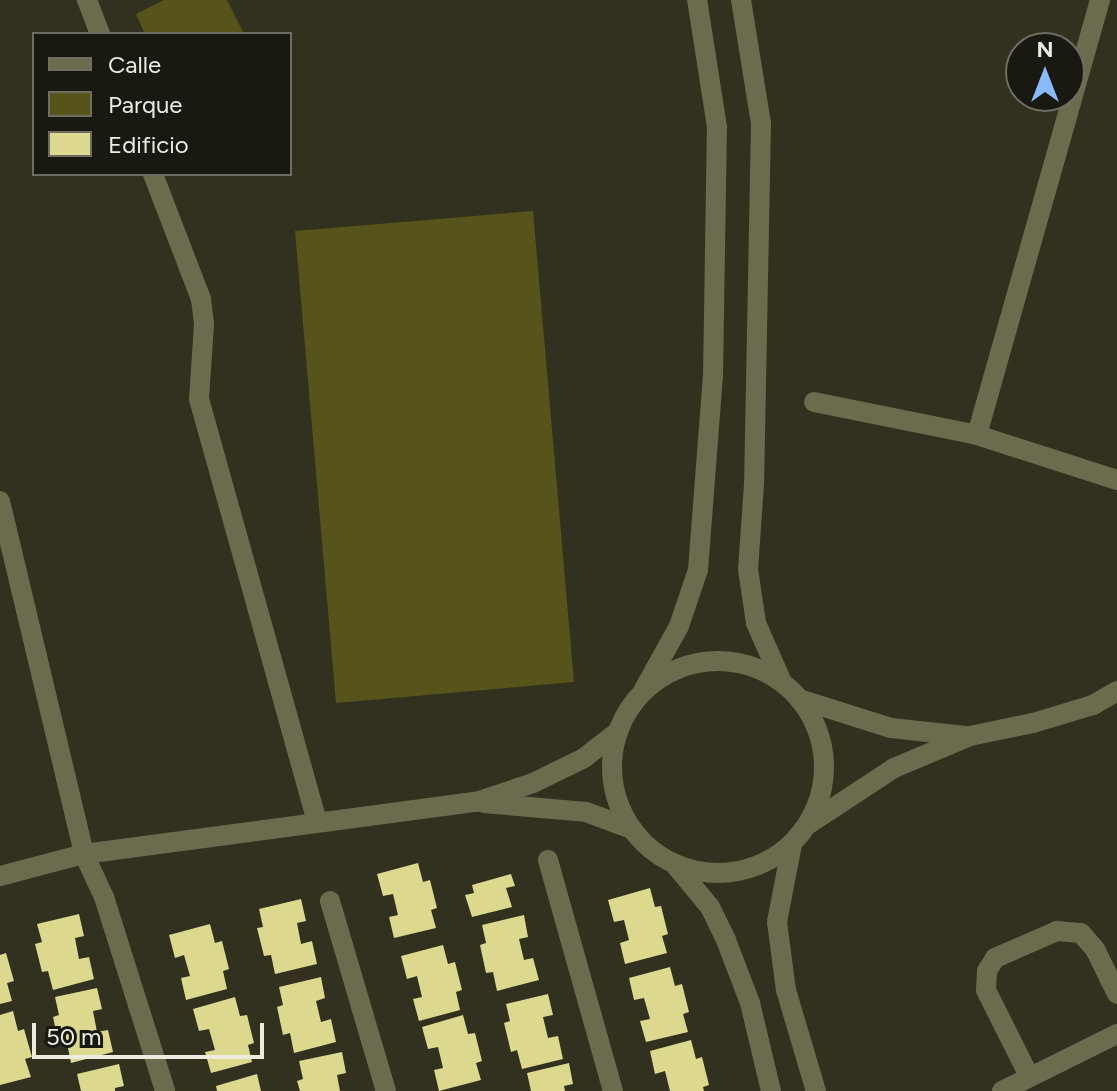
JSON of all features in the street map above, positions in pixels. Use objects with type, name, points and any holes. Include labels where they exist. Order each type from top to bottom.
[{"type":"street","points":[[87,0],[99,32]]},
{"type":"street","points":[[0,876],[84,854],[476,802],[533,783],[584,758],[616,733],[679,626],[698,570],[713,377],[717,127],[697,0]]},
{"type":"street","points":[[741,0],[761,123],[754,484],[748,569],[756,623],[781,680]]},
{"type":"street","points":[[977,435],[1100,0]]},
{"type":"street","points":[[154,176],[201,299],[204,324],[199,399],[317,822]]},
{"type":"street","points":[[814,402],[977,435],[1117,480]]},
{"type":"street","points":[[0,501],[7,561],[84,854],[104,897],[165,1091]]},
{"type":"street","points":[[643,691],[673,670],[718,660],[754,666],[781,680],[807,707],[824,748],[825,785],[809,824]]},
{"type":"street","points":[[616,733],[610,770],[623,816],[645,846],[695,872],[732,873],[752,869],[785,851],[809,824],[894,768],[970,736],[1033,723],[1093,705],[1117,691]]},
{"type":"street","points":[[799,699],[891,728],[970,736]]},
{"type":"street","points":[[476,802],[586,812],[632,829]]},
{"type":"street","points":[[792,844],[777,922],[786,990],[816,1091]]},
{"type":"street","points":[[548,860],[613,1091]]},
{"type":"street","points":[[674,863],[710,907],[726,940],[750,1003],[771,1091]]},
{"type":"street","points":[[330,901],[386,1091]]},
{"type":"street","points":[[1029,1076],[986,990],[987,971],[995,958],[1057,931],[1081,933],[1095,949],[1117,994]]},
{"type":"street","points":[[1002,1091],[1117,1034]]},
{"type":"green space","points":[[164,0],[227,0],[243,32],[144,32],[136,14]]},
{"type":"green space","points":[[533,211],[574,682],[336,703],[295,231]]},
{"type":"building","points":[[418,863],[423,882],[430,880],[437,908],[431,910],[436,928],[394,938],[389,917],[398,915],[393,894],[383,896],[377,874]]},
{"type":"building","points":[[511,874],[515,886],[506,888],[512,907],[472,917],[465,895],[474,893],[472,885]]},
{"type":"building","points":[[650,888],[655,907],[661,906],[668,934],[662,936],[667,953],[625,964],[620,943],[629,940],[624,920],[614,922],[608,900]]},
{"type":"building","points":[[301,899],[306,921],[297,923],[301,944],[312,941],[317,964],[275,974],[271,955],[264,956],[257,928],[263,927],[259,909]]},
{"type":"building","points":[[79,914],[84,936],[75,938],[79,959],[89,957],[94,979],[53,990],[48,971],[42,972],[35,944],[42,942],[37,924]]},
{"type":"building","points":[[524,915],[528,937],[519,939],[524,960],[533,958],[539,980],[497,991],[493,972],[486,973],[480,945],[486,943],[482,925]]},
{"type":"building","points":[[210,924],[215,943],[222,941],[229,969],[223,971],[227,989],[186,1000],[181,978],[190,976],[184,955],[175,958],[169,935]]},
{"type":"building","points":[[443,945],[448,964],[455,962],[462,990],[456,992],[460,1010],[419,1021],[413,999],[422,997],[417,976],[407,979],[401,956]]},
{"type":"building","points":[[6,953],[14,981],[7,983],[12,1001],[0,1004],[0,955]]},
{"type":"building","points":[[670,967],[675,986],[682,984],[689,1012],[683,1014],[688,1032],[646,1042],[640,1021],[650,1019],[644,998],[634,1000],[629,978]]},
{"type":"building","points":[[321,977],[325,998],[316,1001],[321,1022],[331,1019],[336,1042],[294,1053],[290,1033],[283,1035],[277,1007],[283,1005],[279,987]]},
{"type":"building","points":[[97,988],[102,1009],[93,1011],[97,1032],[108,1030],[113,1052],[71,1063],[67,1043],[59,1045],[53,1017],[59,1015],[55,997]]},
{"type":"building","points":[[548,994],[553,1015],[543,1017],[548,1038],[558,1036],[563,1059],[522,1069],[517,1050],[511,1052],[504,1023],[510,1021],[506,1004]]},
{"type":"building","points":[[235,997],[240,1016],[247,1015],[254,1043],[248,1045],[252,1062],[211,1073],[205,1052],[215,1050],[209,1029],[199,1031],[193,1009]]},
{"type":"building","points":[[13,1011],[18,1031],[24,1029],[32,1057],[25,1059],[31,1077],[0,1085],[0,1015]]},
{"type":"building","points":[[463,1015],[468,1034],[475,1033],[482,1061],[476,1063],[481,1080],[439,1091],[434,1070],[443,1068],[438,1047],[428,1049],[422,1027]]},
{"type":"building","points":[[691,1040],[696,1059],[702,1057],[709,1085],[703,1087],[704,1091],[670,1091],[665,1071],[655,1074],[650,1051]]},
{"type":"building","points":[[342,1052],[346,1073],[337,1075],[340,1091],[300,1091],[297,1081],[303,1079],[299,1061]]},
{"type":"building","points":[[569,1063],[573,1084],[564,1086],[565,1091],[531,1091],[527,1073]]},
{"type":"building","points":[[119,1064],[124,1086],[115,1088],[115,1091],[81,1091],[77,1074]]},
{"type":"building","points":[[257,1074],[261,1091],[217,1091],[216,1086]]}]
